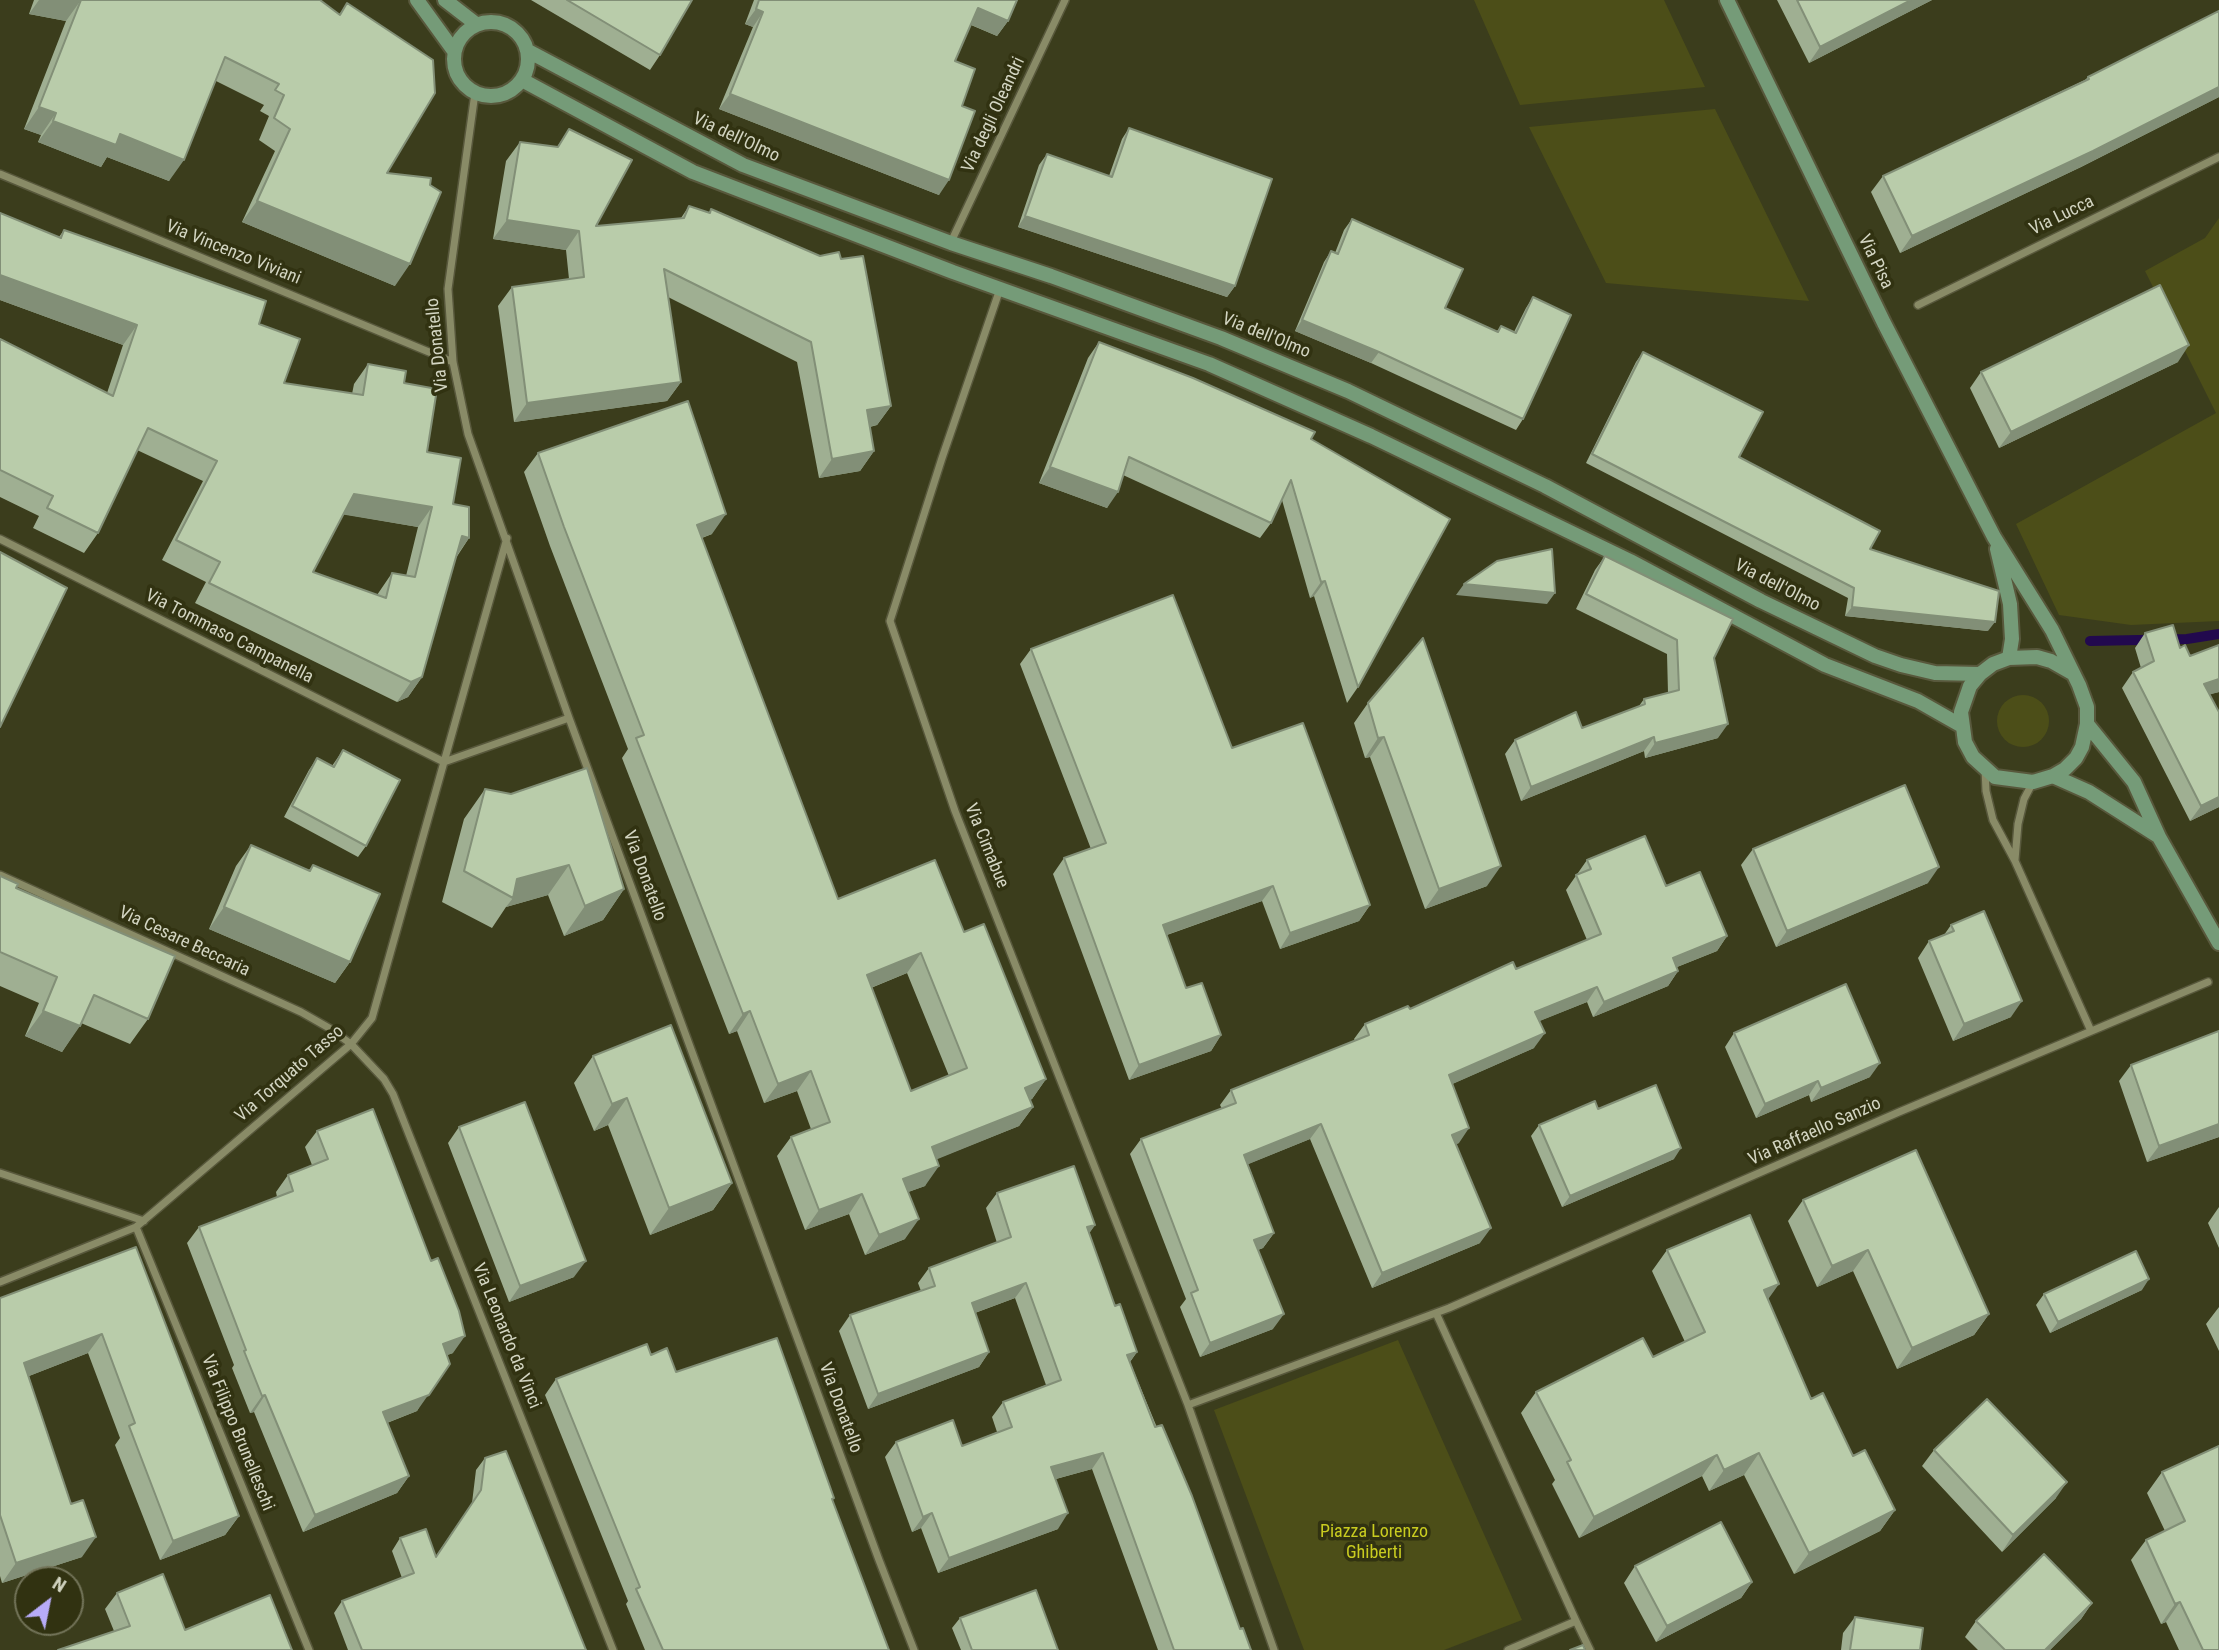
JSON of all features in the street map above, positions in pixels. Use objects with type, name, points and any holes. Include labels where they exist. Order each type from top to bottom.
[{"type":"street","points":[[417,0],[454,51]]},
{"type":"street","points":[[445,0],[476,24],[465,32],[454,51],[453,63],[456,75],[475,93],[494,97],[506,94],[522,80],[528,64],[528,51]]},
{"type":"street","name":"Via degli Oleandri","points":[[951,243],[1065,0]]},
{"type":"street","name":"Via Pisa","points":[[1727,0],[1859,275],[1994,537],[2052,630],[2072,673]]},
{"type":"street","name":"Via dell'Olmo","points":[[476,24],[489,21],[502,23],[513,29],[528,51],[743,165],[951,243],[1221,338],[1348,391],[1545,485],[1761,601],[1875,656],[1935,673],[1980,674]]},
{"type":"street","points":[[522,80],[692,172],[1000,289],[1209,364],[1371,436],[1630,561],[1825,665],[1918,701],[1962,726]]},
{"type":"street","name":"Via Donatello","points":[[475,93],[448,289],[453,362],[468,434],[569,719],[914,1650]]},
{"type":"street","name":"Via Lucca","points":[[1919,305],[2219,157]]},
{"type":"street","name":"Via Vincenzo Viviani","points":[[0,174],[453,362]]},
{"type":"street","name":"Via Cimabue","points":[[1000,289],[890,621],[955,811],[1188,1405]]},
{"type":"street","name":"Via Pisa","points":[[1994,537],[2010,604],[2012,630],[2009,658]]},
{"type":"street","name":"Via Torquato Tasso","points":[[0,1282],[136,1227],[351,1044],[373,1018],[507,538]]},
{"type":"street","name":"Via Tommaso Campanella","points":[[0,539],[444,762]]},
{"type":"street","points":[[2037,657],[2051,661],[2072,673],[2087,707],[2087,724],[2082,747],[2076,758],[2053,776],[2033,782],[1995,777],[1973,757],[1965,742],[1961,712],[1965,698],[1980,674],[1993,664],[2009,658],[2037,657]]},
{"type":"street","points":[[444,762],[569,719]]},
{"type":"street","points":[[2087,724],[2134,782],[2160,836],[2219,943]]},
{"type":"street","points":[[1985,769],[1989,810],[2015,861],[2091,1031]]},
{"type":"street","points":[[2053,776],[2098,797],[2160,836]]},
{"type":"street","points":[[2015,861],[2018,824],[2024,799],[2033,782]]},
{"type":"street","name":"Via Cesare Beccaria","points":[[0,875],[301,1012],[351,1044]]},
{"type":"street","name":"Via Raffaello Sanzio","points":[[1436,1313],[2208,982]]},
{"type":"street","name":"Via Leonardo da Vinci","points":[[351,1044],[384,1079],[393,1094],[613,1650]]},
{"type":"street","points":[[0,1172],[144,1221]]},
{"type":"street","name":"Via Filippo Brunelleschi","points":[[136,1227],[309,1650]]},
{"type":"street","points":[[1274,1650],[1188,1405],[1436,1313],[1590,1650]]},
{"type":"street","points":[[1507,1650],[1576,1621]]},
{"type":"green space","points":[[1474,0],[1664,0],[1705,87],[1520,105]]},
{"type":"green space","points":[[1715,109],[1809,301],[1606,283],[1529,127]]},
{"type":"green space","points":[[2219,218],[2219,621],[2131,625],[2059,615],[2016,524],[2216,413],[2145,271],[2205,238]]},
{"type":"green space","points":[[2023,695],[2033,697],[2041,703],[2047,711],[2047,731],[2041,739],[2033,745],[2023,747],[2013,745],[2005,739],[1999,731],[1997,721],[1999,711],[2005,703],[2013,697]]},
{"type":"green space","name":"Piazza Lorenzo Ghiberti","points":[[1398,1340],[1522,1620],[1444,1650],[1304,1650],[1214,1410]]},
{"type":"building","points":[[81,0],[320,0],[340,15],[347,3],[433,60],[435,93],[387,173],[431,178],[430,185],[441,192],[410,264],[257,201],[290,129],[274,118],[284,95],[275,90],[279,84],[225,57],[184,160],[120,134],[116,145],[53,121],[56,113],[39,107]]},
{"type":"building","points":[[567,0],[692,0],[660,55]]},
{"type":"building","points":[[759,0],[1017,0],[1008,21],[978,8],[955,61],[975,69],[962,106],[975,111],[949,180],[730,94],[763,12],[756,9]]},
{"type":"building","points":[[1797,0],[1911,0],[1820,47]]},
{"type":"building","points":[[2219,11],[2219,87],[2093,151],[1912,236],[1883,176],[2089,79],[2088,77]]},
{"type":"building","points":[[1129,128],[1272,179],[1235,286],[1025,216],[1047,154],[1112,177]]},
{"type":"building","points":[[569,129],[632,160],[596,226],[684,218],[689,206],[710,213],[711,209],[820,256],[839,252],[841,259],[863,256],[891,406],[867,410],[874,451],[832,459],[811,342],[664,269],[681,382],[527,403],[512,287],[584,277],[579,231],[507,220],[520,142],[558,147]]},
{"type":"building","points":[[0,213],[61,238],[64,230],[266,301],[259,324],[300,339],[284,383],[363,395],[368,364],[406,371],[404,383],[437,389],[427,452],[461,458],[453,504],[469,507],[469,538],[462,536],[422,677],[411,682],[209,583],[220,562],[176,540],[217,461],[148,428],[98,533],[47,508],[53,496],[0,470],[0,339],[113,396],[137,325],[0,275]],"holes":[[[354,494],[432,507],[415,577],[392,573],[386,598],[313,572]]]},
{"type":"building","points":[[1352,219],[1463,269],[1445,308],[1498,332],[1501,326],[1516,333],[1533,297],[1571,315],[1523,419],[1379,352],[1302,320],[1331,251],[1338,254]]},
{"type":"building","points":[[2160,285],[2189,345],[2011,432],[1981,372]]},
{"type":"building","points":[[1099,342],[1193,378],[1315,432],[1311,439],[1450,519],[1358,687],[1325,581],[1321,582],[1291,480],[1271,523],[1129,457],[1118,492],[1050,467]]},
{"type":"building","points":[[1643,352],[1763,412],[1739,457],[1880,531],[1870,549],[1999,591],[1995,622],[1852,607],[1854,588],[1592,454]]},
{"type":"building","points":[[688,401],[726,514],[697,525],[838,899],[935,860],[964,932],[984,924],[1046,1079],[1025,1088],[1033,1107],[932,1147],[939,1166],[903,1179],[919,1219],[879,1235],[862,1194],[819,1210],[791,1137],[830,1122],[811,1071],[778,1084],[750,1011],[743,1014],[636,738],[644,735],[538,453]],"holes":[[[921,953],[967,1068],[911,1091],[867,975]]]},
{"type":"building","points":[[1552,549],[1555,593],[1464,584],[1497,561]]},
{"type":"building","points":[[0,552],[67,588],[0,727]]},
{"type":"building","points":[[1605,556],[1733,619],[1714,658],[1728,724],[1655,743],[1654,737],[1531,787],[1515,740],[1576,712],[1582,728],[1645,704],[1644,699],[1679,690],[1677,640],[1586,594]]},
{"type":"building","points":[[1173,595],[1232,748],[1303,723],[1370,905],[1290,933],[1273,886],[1163,925],[1186,988],[1202,983],[1221,1035],[1139,1065],[1064,858],[1106,843],[1031,649]]},
{"type":"building","points":[[2173,625],[2180,648],[2185,645],[2190,656],[2219,645],[2219,679],[2204,684],[2219,712],[2219,797],[2201,806],[2133,672],[2154,661],[2145,633]]},
{"type":"building","points":[[1423,638],[1501,866],[1439,889],[1384,737],[1378,738],[1368,703]]},
{"type":"building","points":[[343,750],[400,780],[366,846],[292,806],[317,758],[334,767]]},
{"type":"building","points":[[587,768],[624,889],[585,906],[569,865],[517,879],[513,898],[464,871],[485,789],[511,794]]},
{"type":"building","points":[[1905,785],[1939,867],[1787,931],[1753,849]]},
{"type":"building","points":[[1645,836],[1666,886],[1700,872],[1727,936],[1673,958],[1678,971],[1604,1002],[1597,987],[1535,1012],[1545,1033],[1449,1075],[1469,1128],[1452,1135],[1491,1228],[1382,1273],[1321,1124],[1244,1155],[1274,1233],[1254,1240],[1284,1314],[1210,1343],[1191,1293],[1198,1290],[1141,1139],[1236,1103],[1231,1090],[1369,1035],[1365,1024],[1408,1006],[1410,1009],[1513,962],[1516,969],[1601,934],[1576,875],[1591,869],[1587,860]]},
{"type":"building","points":[[251,845],[310,871],[313,865],[380,894],[350,962],[224,907]]},
{"type":"building","points":[[0,876],[18,884],[16,888],[175,956],[148,1019],[94,995],[80,1026],[43,1011],[57,977],[0,952]]},
{"type":"building","points":[[1984,911],[2022,1001],[1964,1024],[1929,941],[1954,931],[1951,925]]},
{"type":"building","points":[[1846,984],[1880,1063],[1821,1088],[1818,1081],[1765,1104],[1734,1033]]},
{"type":"building","points":[[671,1025],[732,1183],[669,1208],[627,1098],[612,1104],[593,1056]]},
{"type":"building","points":[[2219,1031],[2219,1124],[2159,1146],[2131,1065]]},
{"type":"building","points":[[1656,1085],[1681,1148],[1570,1196],[1539,1125],[1595,1101],[1598,1109]]},
{"type":"building","points":[[525,1102],[586,1261],[520,1286],[459,1127]]},
{"type":"building","points":[[373,1109],[431,1261],[438,1258],[459,1311],[465,1336],[443,1344],[450,1364],[429,1395],[383,1412],[409,1476],[315,1515],[265,1395],[262,1396],[199,1227],[293,1191],[288,1175],[328,1159],[317,1131]]},
{"type":"building","points":[[1916,1150],[1989,1314],[1912,1348],[1868,1250],[1832,1266],[1803,1200]]},
{"type":"building","points":[[1074,1166],[1095,1225],[1087,1227],[1115,1306],[1120,1304],[1137,1352],[1127,1355],[1155,1427],[1162,1425],[1192,1496],[1240,1629],[1243,1628],[1251,1650],[1174,1650],[1103,1453],[1051,1467],[1068,1513],[949,1558],[932,1513],[923,1517],[896,1442],[953,1420],[962,1446],[1012,1427],[1003,1402],[1061,1380],[1026,1283],[972,1303],[989,1352],[878,1394],[850,1315],[935,1286],[929,1268],[1011,1237],[997,1193]]},
{"type":"building","points":[[1750,1215],[1779,1284],[1764,1290],[1811,1399],[1823,1393],[1853,1456],[1865,1450],[1895,1510],[1809,1553],[1759,1453],[1724,1470],[1717,1455],[1594,1517],[1567,1462],[1571,1460],[1536,1392],[1643,1338],[1653,1357],[1705,1332],[1667,1250]]},
{"type":"building","points":[[136,1247],[239,1516],[173,1541],[129,1426],[135,1423],[102,1334],[24,1363],[71,1504],[83,1500],[96,1537],[16,1563],[0,1515],[0,1298]]},
{"type":"building","points":[[2136,1251],[2149,1279],[2058,1322],[2044,1294]]},
{"type":"building","points":[[777,1338],[834,1498],[832,1499],[889,1650],[663,1650],[636,1589],[640,1587],[556,1379],[647,1344],[651,1355],[667,1348],[676,1372]]},
{"type":"building","points":[[1987,1399],[2067,1482],[2013,1535],[1934,1450]]},
{"type":"building","points":[[2219,1446],[2219,1650],[2203,1650],[2180,1602],[2175,1604],[2146,1540],[2185,1521],[2162,1472]]},
{"type":"building","points":[[506,1451],[586,1650],[362,1650],[342,1601],[414,1573],[400,1538],[426,1529],[436,1557],[481,1490],[485,1458]]},
{"type":"building","points":[[1721,1522],[1752,1582],[1667,1626],[1635,1566]]},
{"type":"building","points":[[2044,1554],[2092,1603],[2045,1650],[2005,1650],[1976,1621]]},
{"type":"building","points":[[163,1574],[185,1630],[270,1595],[292,1650],[58,1650],[130,1626],[117,1593]]},
{"type":"building","points":[[1036,1590],[1058,1650],[972,1650],[960,1618]]},
{"type":"building","points":[[1855,1617],[1923,1628],[1920,1650],[1850,1650]]},
{"type":"building","points":[[1583,1645],[1585,1650],[1570,1650]]},
{"type":"waterway","points":[[2090,641],[2187,639],[2219,634]]}]
